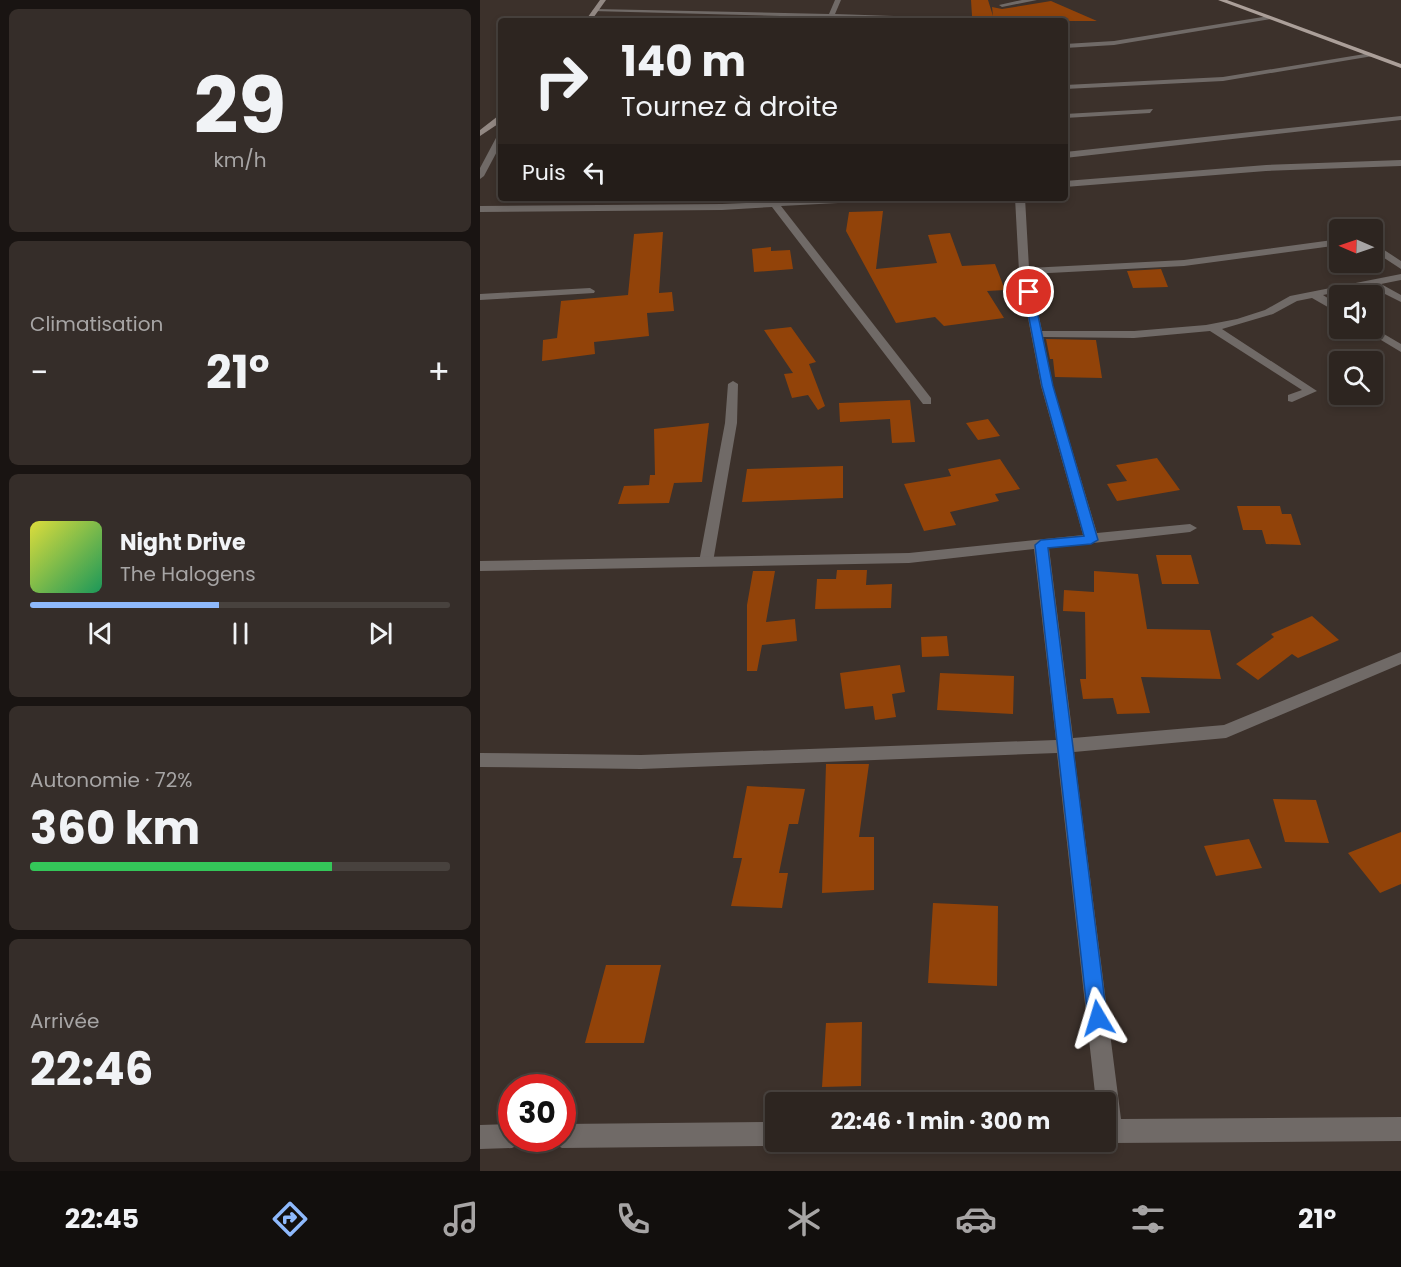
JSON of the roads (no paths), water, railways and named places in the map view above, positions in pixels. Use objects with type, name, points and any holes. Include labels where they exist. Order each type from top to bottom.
[{"type":"main road","points":[[1221,0],[1401,66]]},
{"type":"street","points":[[590,18],[603,0]]},
{"type":"street","points":[[831,16],[838,0]]},
{"type":"street","points":[[1008,18],[1001,2],[1034,0]]},
{"type":"street","points":[[595,11],[920,18]]},
{"type":"street","points":[[1068,46],[1114,43],[1269,18]]},
{"type":"street","points":[[1068,87],[1223,79],[1371,55]]},
{"type":"street","points":[[1068,116],[1150,111]]},
{"type":"street","points":[[1068,155],[1401,118]]},
{"type":"street","points":[[480,134],[498,120]]},
{"type":"street","points":[[480,176],[498,142]]},
{"type":"street","points":[[1068,184],[1266,168],[1399,164]]},
{"type":"street","points":[[480,208],[722,207],[772,201],[927,401]]},
{"type":"street","points":[[1020,201],[1024,271],[1047,386],[1091,540]]},
{"type":"street","points":[[1024,271],[1184,263],[1329,243]]},
{"type":"street","points":[[1383,253],[1401,266]]},
{"type":"street","points":[[1037,334],[1122,334],[1224,326],[1280,309],[1294,298],[1401,277]]},
{"type":"street","points":[[1371,283],[1401,299]]},
{"type":"street","points":[[480,297],[590,291]]},
{"type":"street","points":[[1314,294],[1329,304]]},
{"type":"street","points":[[1211,327],[1311,391],[1292,398]]},
{"type":"street","points":[[1383,337],[1399,346]]},
{"type":"street","points":[[480,567],[909,558],[1190,528]]},
{"type":"street","points":[[1041,545],[1104,1092]]},
{"type":"street","points":[[480,760],[641,762],[1065,746],[1226,731],[1401,658]]},
{"type":"street","points":[[1116,1131],[1401,1129]]},
{"type":"street","points":[[576,1136],[765,1134]]},
{"type":"street","points":[[480,1137],[498,1136]]},
{"type":"lane","points":[[706,562],[731,423],[733,384]]}]
